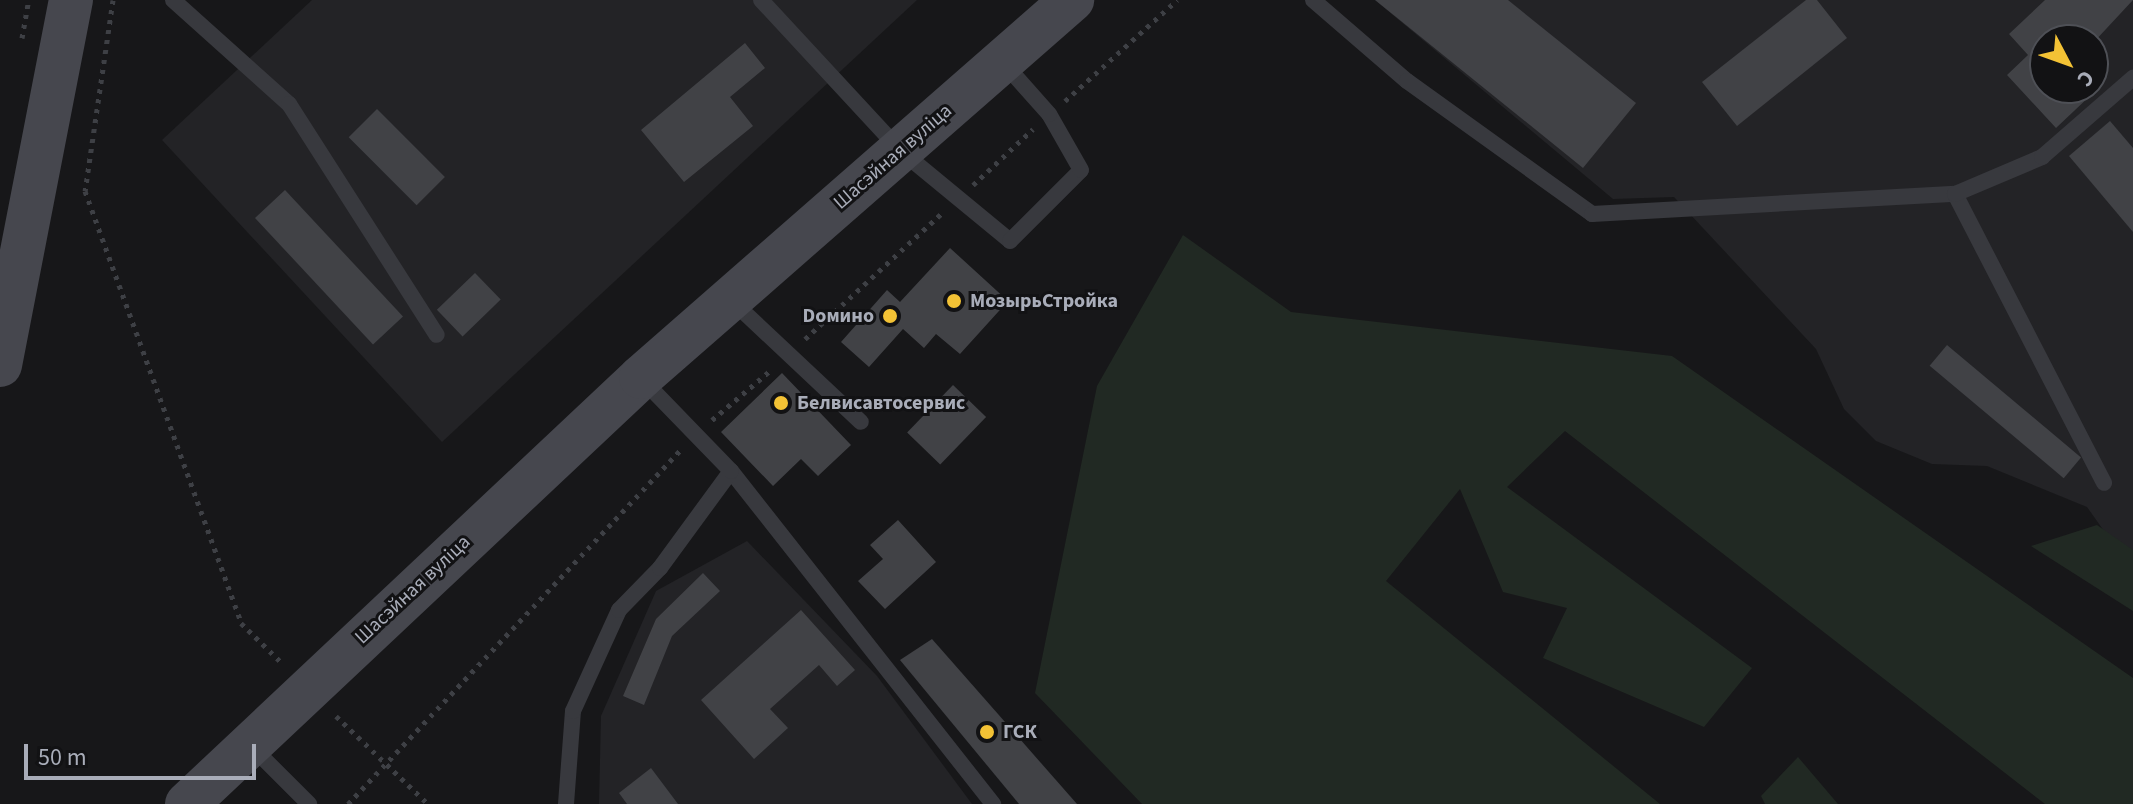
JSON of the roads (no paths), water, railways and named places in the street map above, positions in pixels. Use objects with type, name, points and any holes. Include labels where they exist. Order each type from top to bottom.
[{"type":"main road","points":[[0,365],[71,0]]},
{"type":"main road","name":"Шасэйная вуліца","points":[[187,804],[248,743],[641,377],[1072,0]]},
{"type":"lane","points":[[173,0],[289,104],[437,335]]},
{"type":"lane","points":[[761,0],[901,151],[1010,241],[1081,170],[1049,114],[1002,61]]},
{"type":"lane","points":[[1313,0],[1407,81],[1592,214],[1955,194],[2042,157],[2133,78]]},
{"type":"lane","points":[[1955,194],[2104,483]]},
{"type":"lane","points":[[730,299],[787,356],[861,422]]},
{"type":"lane","points":[[641,377],[731,471],[993,804]]},
{"type":"lane","points":[[566,804],[573,711],[619,610],[660,568],[731,471]]},
{"type":"lane","points":[[248,743],[309,804]]},
{"type":"place","name":"МозырьСтройка","points":[[954,301]]},
{"type":"place","name":"Dомино","points":[[890,316]]},
{"type":"place","name":"Белвисавтосервис","points":[[781,403]]},
{"type":"place","name":"ГСК","points":[[987,732]]}]
